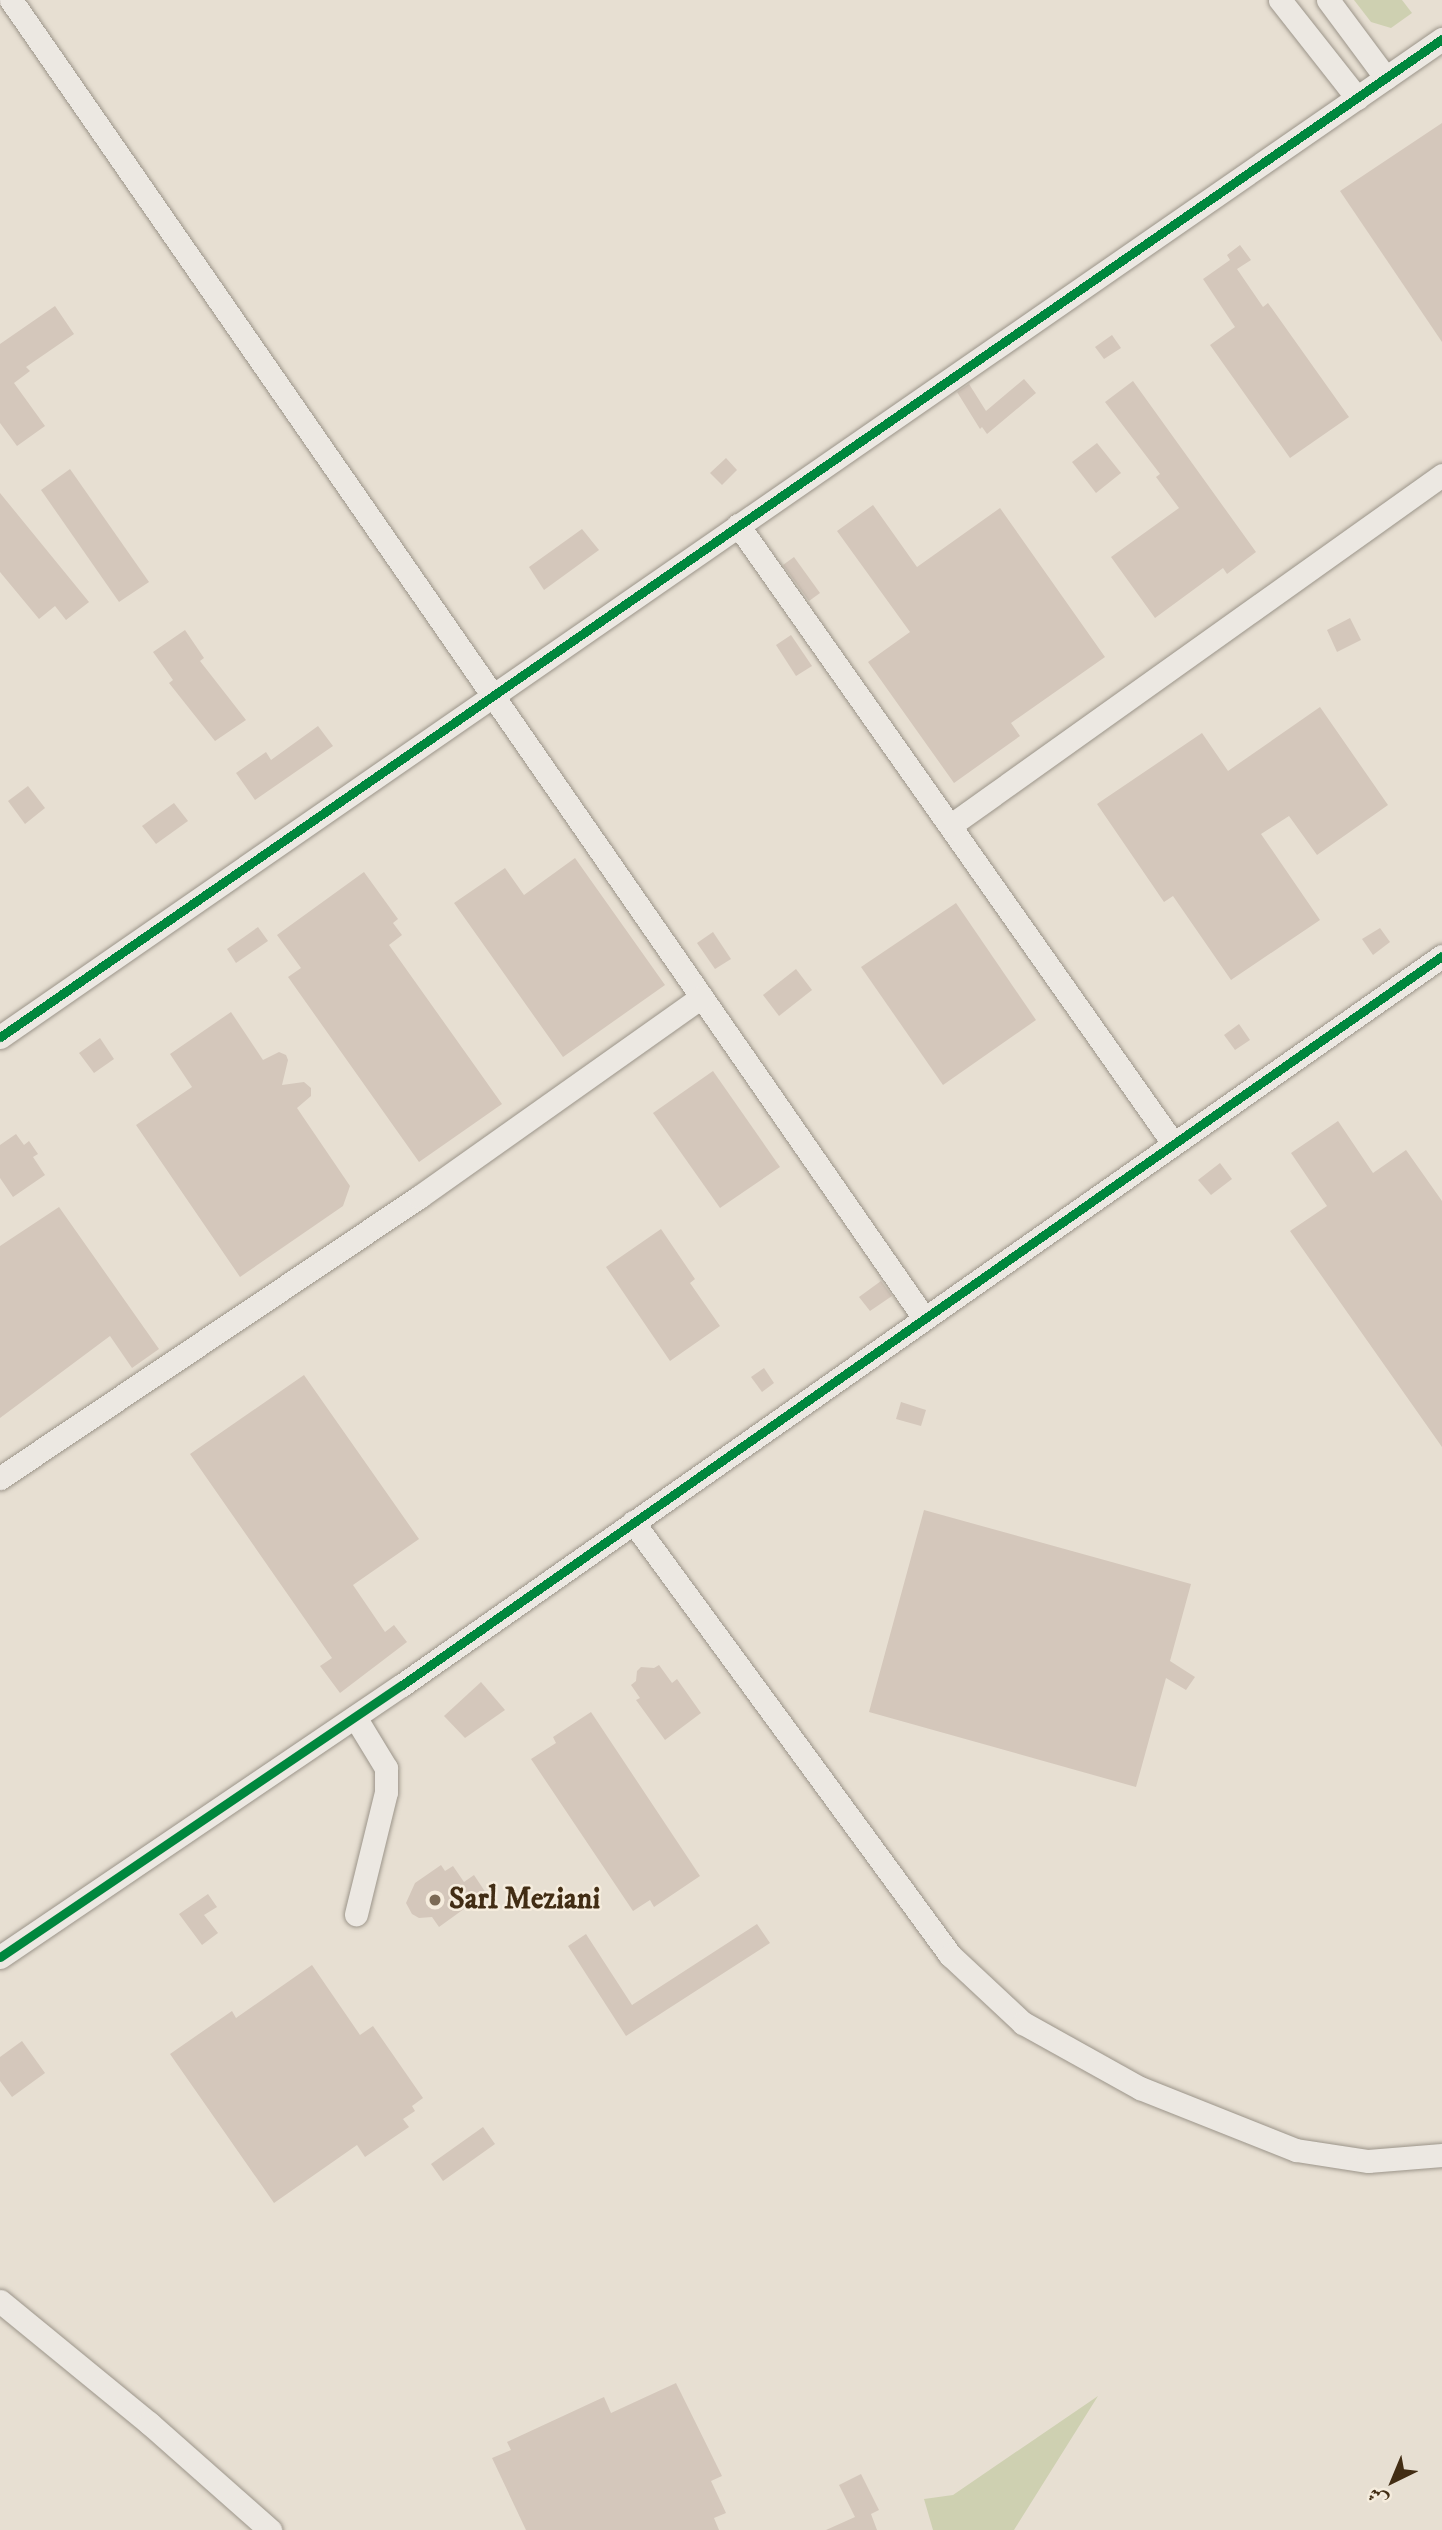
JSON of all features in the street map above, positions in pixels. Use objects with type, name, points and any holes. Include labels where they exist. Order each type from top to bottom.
[{"type":"street","points":[[11,0],[924,1318]]},
{"type":"street","points":[[1280,0],[1357,98]]},
{"type":"street","points":[[1328,0],[1386,78]]},
{"type":"street","points":[[0,1037],[1442,39]]},
{"type":"street","points":[[951,825],[1442,475]]},
{"type":"street","points":[[738,525],[1173,1143]]},
{"type":"street","points":[[0,1957],[355,1717],[1442,956]]},
{"type":"street","points":[[0,1479],[419,1197],[701,998]]},
{"type":"street","points":[[634,1522],[950,1955],[1023,2023],[1140,2088],[1296,2150],[1368,2161],[1442,2155]]},
{"type":"street","points":[[355,1717],[386,1768],[386,1792],[356,1914]]},
{"type":"street","points":[[0,2301],[149,2423],[270,2530]]},
{"type":"green space","points":[[1354,0],[1402,0],[1412,13],[1391,28],[1371,22]]},
{"type":"green space","points":[[1098,2396],[1014,2530],[933,2530],[924,2499],[953,2495]]},
{"type":"building","points":[[1442,123],[1442,342],[1340,191]]},
{"type":"building","points":[[1240,245],[1251,260],[1237,269],[1263,307],[1268,303],[1349,417],[1290,458],[1210,345],[1235,327],[1203,279],[1230,260],[1227,255]]},
{"type":"building","points":[[55,306],[74,334],[26,367],[30,371],[14,383],[45,426],[17,446],[0,423],[0,344]]},
{"type":"building","points":[[1112,335],[1121,348],[1104,359],[1095,347]]},
{"type":"building","points":[[1024,379],[1036,393],[987,434],[982,427],[980,429],[957,392],[969,384],[986,411]]},
{"type":"building","points":[[1133,381],[1256,552],[1227,574],[1223,568],[1155,618],[1111,557],[1179,508],[1156,477],[1160,474],[1105,402]]},
{"type":"building","points":[[1097,443],[1121,473],[1096,493],[1072,462]]},
{"type":"building","points":[[726,458],[737,470],[722,485],[710,473]]},
{"type":"building","points":[[70,469],[149,582],[119,602],[41,490]]},
{"type":"building","points":[[0,493],[89,602],[66,620],[55,606],[39,619],[0,572]]},
{"type":"building","points":[[873,505],[917,567],[1000,508],[1105,657],[1011,723],[1020,736],[954,783],[868,662],[910,632],[837,531]]},
{"type":"building","points":[[582,529],[599,550],[544,590],[529,567]]},
{"type":"building","points":[[794,557],[820,593],[809,601],[783,565]]},
{"type":"building","points":[[1350,618],[1361,640],[1337,652],[1327,630]]},
{"type":"building","points":[[185,630],[204,658],[200,661],[246,720],[215,741],[169,683],[173,680],[153,652]]},
{"type":"building","points":[[791,635],[812,666],[796,676],[776,645]]},
{"type":"building","points":[[1320,707],[1388,805],[1317,855],[1289,816],[1261,834],[1320,920],[1231,980],[1173,896],[1164,902],[1097,804],[1202,733],[1228,771]]},
{"type":"building","points":[[318,726],[333,746],[255,800],[236,773],[266,752],[271,760]]},
{"type":"building","points":[[28,786],[45,808],[25,824],[8,801]]},
{"type":"building","points":[[174,803],[188,821],[156,844],[142,826]]},
{"type":"building","points":[[575,858],[665,985],[563,1057],[454,903],[505,868],[524,895]]},
{"type":"building","points":[[364,872],[398,919],[393,923],[402,935],[389,945],[502,1104],[419,1162],[288,977],[301,968],[277,935]]},
{"type":"building","points":[[956,903],[1036,1020],[943,1085],[861,967]]},
{"type":"building","points":[[258,927],[268,941],[236,963],[227,949]]},
{"type":"building","points":[[1380,928],[1390,942],[1373,955],[1362,939]]},
{"type":"building","points":[[713,932],[731,959],[715,969],[697,943]]},
{"type":"building","points":[[796,969],[812,990],[779,1016],[763,995]]},
{"type":"building","points":[[231,1012],[263,1060],[279,1052],[286,1055],[288,1060],[282,1085],[304,1082],[311,1088],[311,1096],[297,1108],[350,1186],[343,1206],[240,1277],[136,1125],[192,1087],[170,1054]]},
{"type":"building","points":[[1239,1024],[1250,1040],[1235,1050],[1224,1035]]},
{"type":"building","points":[[100,1038],[114,1059],[94,1073],[79,1053]]},
{"type":"building","points":[[713,1071],[780,1167],[720,1208],[653,1113]]},
{"type":"building","points":[[1338,1121],[1373,1173],[1406,1150],[1442,1201],[1442,1447],[1290,1231],[1327,1206],[1291,1153]]},
{"type":"building","points":[[16,1134],[24,1145],[29,1141],[38,1154],[33,1157],[45,1175],[13,1197],[0,1178],[0,1145]]},
{"type":"building","points":[[1220,1163],[1232,1179],[1211,1195],[1198,1180]]},
{"type":"building","points":[[59,1207],[159,1349],[132,1368],[110,1336],[0,1418],[0,1246]]},
{"type":"building","points":[[661,1229],[695,1279],[690,1283],[720,1326],[670,1361],[606,1267]]},
{"type":"building","points":[[881,1281],[892,1296],[870,1311],[859,1297]]},
{"type":"building","points":[[764,1368],[774,1383],[762,1392],[751,1377]]},
{"type":"building","points":[[304,1375],[419,1539],[353,1585],[385,1632],[394,1625],[407,1642],[340,1693],[320,1666],[332,1658],[190,1454]]},
{"type":"building","points":[[901,1402],[926,1410],[921,1426],[896,1419]]},
{"type":"building","points":[[924,1510],[1191,1584],[1170,1661],[1195,1677],[1186,1690],[1166,1678],[1136,1787],[869,1712]]},
{"type":"building","points":[[659,1665],[672,1683],[677,1679],[701,1713],[665,1740],[636,1700],[640,1698],[631,1685],[636,1681],[637,1671],[641,1667],[654,1668]]},
{"type":"building","points":[[481,1682],[505,1710],[465,1738],[444,1716]]},
{"type":"building","points":[[591,1712],[700,1876],[654,1907],[650,1900],[633,1911],[531,1759],[556,1743],[553,1737]]},
{"type":"building","points":[[441,1865],[445,1871],[453,1866],[464,1882],[474,1875],[486,1893],[439,1927],[432,1917],[419,1918],[412,1914],[406,1903],[415,1883]]},
{"type":"building","points":[[208,1894],[217,1907],[204,1915],[218,1933],[202,1945],[179,1914]]},
{"type":"building","points":[[757,1924],[770,1943],[626,2036],[568,1946],[586,1934],[632,2005]]},
{"type":"building","points":[[312,1965],[360,2035],[373,2026],[423,2098],[412,2106],[415,2111],[403,2119],[409,2127],[365,2157],[357,2145],[274,2203],[170,2054],[232,2011],[236,2018]]},
{"type":"building","points":[[22,2041],[45,2073],[12,2097],[0,2081],[0,2057]]},
{"type":"building","points":[[483,2127],[495,2144],[443,2181],[431,2164]]},
{"type":"building","points":[[676,2383],[722,2476],[711,2481],[726,2513],[714,2518],[719,2530],[526,2530],[492,2458],[511,2450],[507,2442],[604,2397],[611,2413]]},
{"type":"building","points":[[861,2474],[879,2510],[871,2514],[877,2530],[826,2530],[855,2517],[839,2485]]},
{"type":"cycle path","points":[[0,1037],[1442,39]]},
{"type":"cycle path","points":[[0,1957],[402,1685],[1442,956]]},
{"type":"place","name":"Sarl Meziani","points":[[435,1900]]}]
